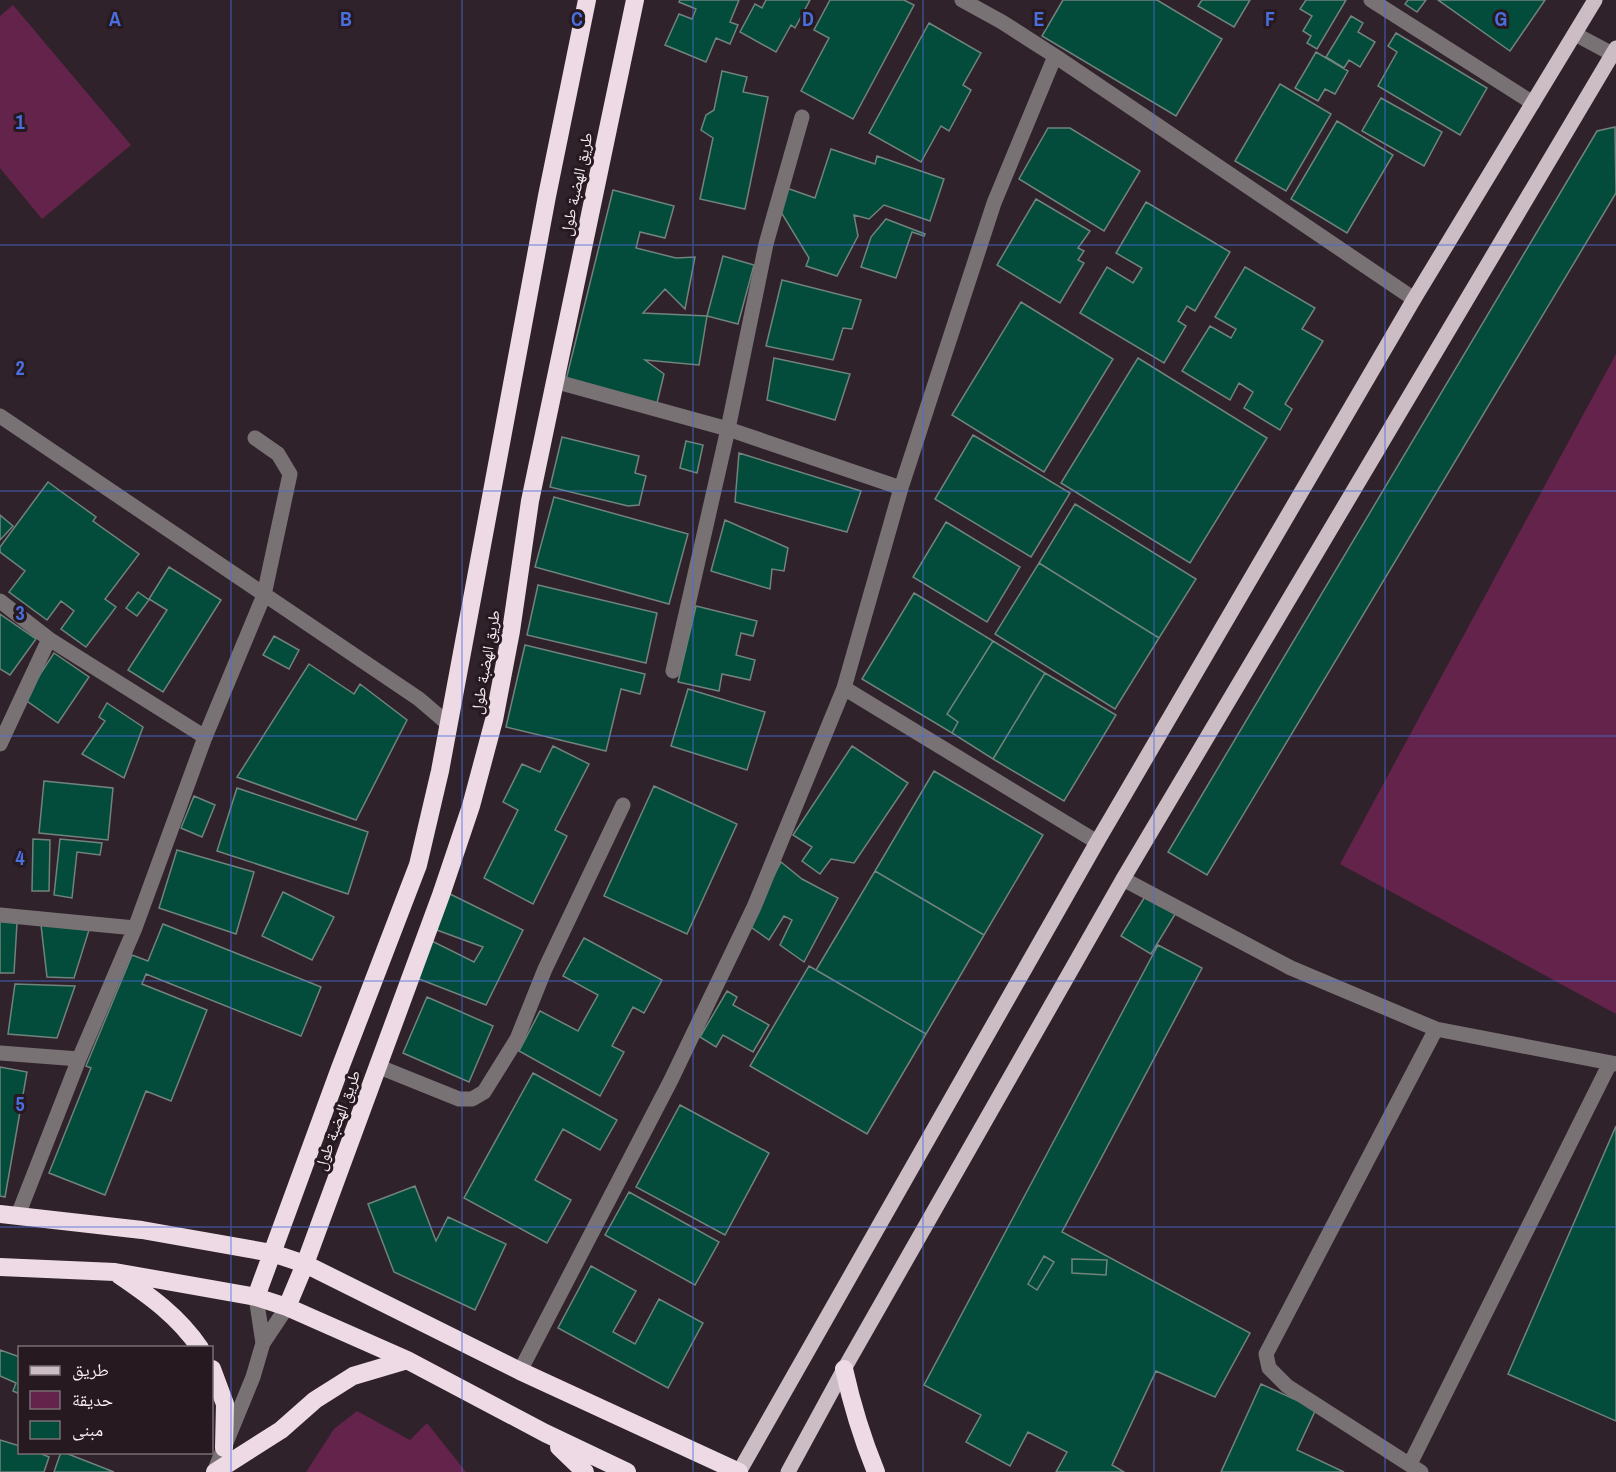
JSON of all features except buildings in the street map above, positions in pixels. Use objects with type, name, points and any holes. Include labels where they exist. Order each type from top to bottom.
[{"type":"highway","name":"طريق الهضبة طول","points":[[256,1297],[418,865],[440,771],[447,723],[547,196],[587,0]]},
{"type":"highway","name":"طريق الهضبة طول","points":[[287,1307],[305,1264],[441,895],[471,806],[494,720],[511,631],[530,501],[635,0]]},
{"type":"highway","points":[[9,1215],[142,1230],[272,1253],[305,1264],[520,1371],[739,1472]]},
{"type":"highway","points":[[0,1267],[115,1272],[256,1297],[287,1307],[407,1360],[545,1434],[627,1472]]},
{"type":"highway","points":[[115,1272],[153,1299],[186,1328],[199,1346]]},
{"type":"highway","points":[[215,1472],[281,1430],[315,1400],[352,1376],[407,1360]]},
{"type":"highway","points":[[844,1369],[859,1427],[876,1472]]},
{"type":"highway","points":[[213,1372],[225,1404],[224,1448]]},
{"type":"highway","points":[[545,1434],[585,1472]]},
{"type":"main road","points":[[739,1472],[1097,842],[1414,299],[1595,0]]},
{"type":"main road","points":[[788,1472],[844,1369],[1123,879],[1615,53]]},
{"type":"street","points":[[962,0],[1055,56],[1414,299]]},
{"type":"street","points":[[1371,0],[1533,103]]},
{"type":"street","points":[[1575,34],[1615,53]]},
{"type":"street","points":[[520,1371],[671,1080],[754,908],[844,688],[901,488],[994,202],[1055,56]]},
{"type":"street","points":[[673,670],[728,429],[766,244],[802,117]]},
{"type":"street","points":[[554,381],[728,429],[901,488]]},
{"type":"street","points":[[0,416],[419,699],[447,723]]},
{"type":"street","points":[[9,1215],[135,928],[205,737],[264,595],[290,474],[278,454],[255,438]]},
{"type":"street","points":[[0,602],[50,639],[205,737]]},
{"type":"street","points":[[0,744],[50,639]]},
{"type":"street","points":[[844,688],[1097,842]]},
{"type":"street","points":[[377,1066],[459,1099],[472,1099],[484,1092],[517,1039],[545,969],[623,805]]},
{"type":"street","points":[[1123,879],[1291,968],[1436,1029],[1613,1064],[1416,1468],[1287,1386],[1269,1368],[1266,1353],[1436,1029]]},
{"type":"street","points":[[0,915],[135,928]]},
{"type":"street","points":[[0,1053],[79,1059]]},
{"type":"street","points":[[256,1297],[262,1343]]},
{"type":"street","points":[[215,1472],[253,1377],[262,1343],[287,1307]]},
{"type":"green space","points":[[13,5],[131,145],[42,219],[0,168],[0,16]]},
{"type":"green space","points":[[1616,354],[1616,1014],[1340,864]]},
{"type":"green space","points":[[357,1411],[410,1440],[427,1423],[466,1472],[306,1472],[334,1429]]}]
